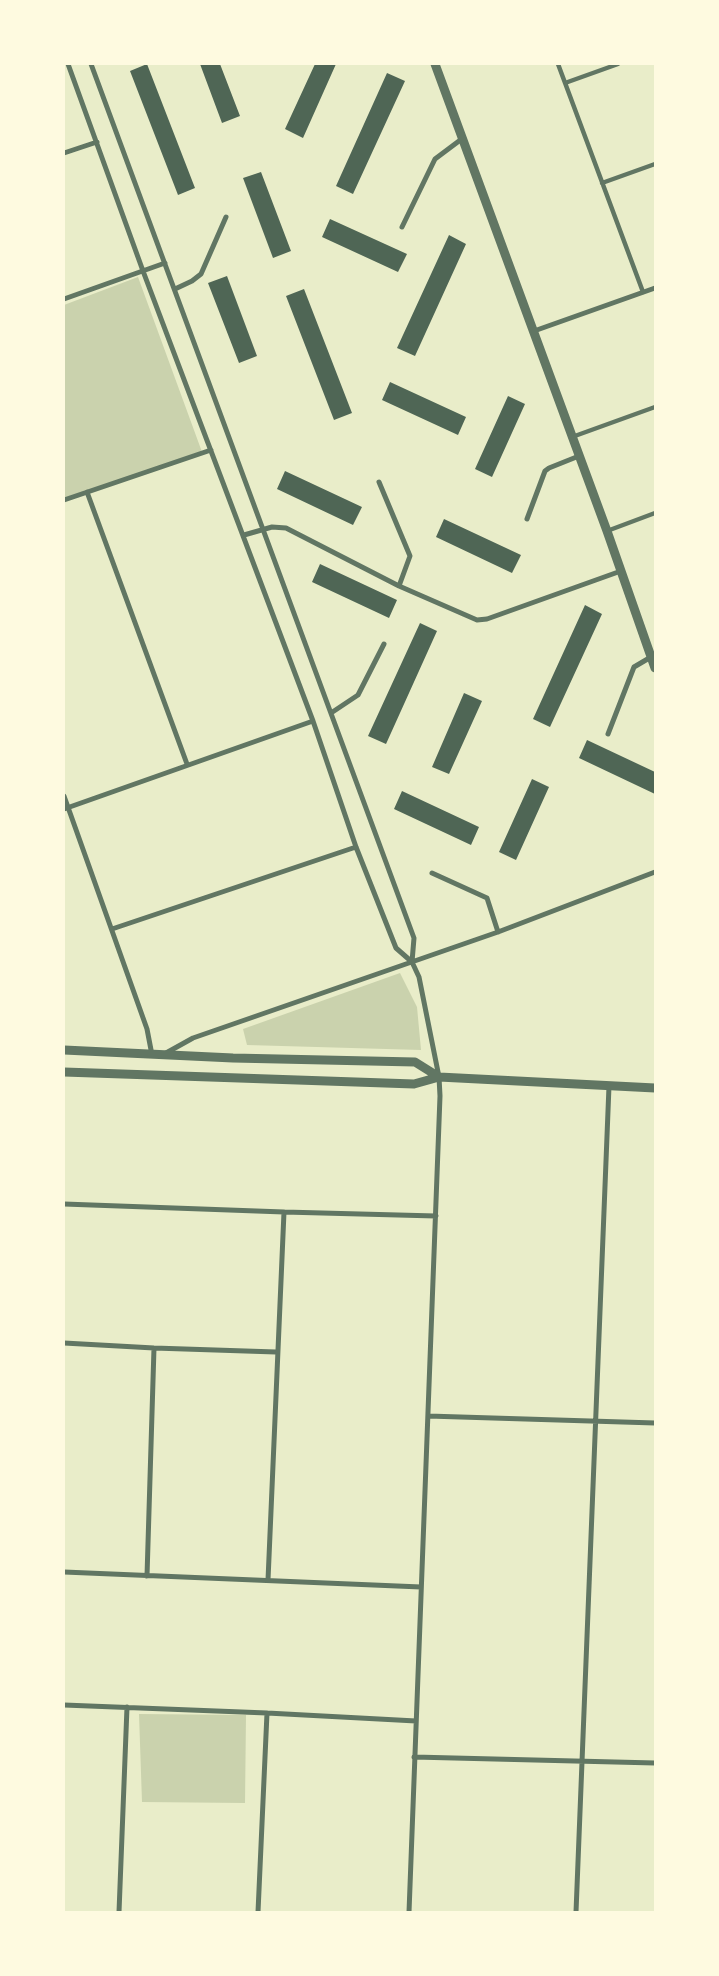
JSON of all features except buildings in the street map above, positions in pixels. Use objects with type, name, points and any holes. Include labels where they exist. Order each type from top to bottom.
[{"type":"street","points":[[68,64],[143,271],[313,721],[356,847],[396,948],[412,962]]},
{"type":"street","points":[[91,64],[414,938],[412,962],[423,990],[439,1077],[436,1216],[409,1912]]},
{"type":"street","points":[[435,64],[607,531],[655,668]]},
{"type":"street","points":[[558,64],[643,292]]},
{"type":"street","points":[[565,83],[618,64]]},
{"type":"street","points":[[402,227],[435,159],[463,138]]},
{"type":"street","points":[[64,153],[97,142]]},
{"type":"street","points":[[602,184],[655,164]]},
{"type":"street","points":[[175,289],[192,281],[200,274],[226,217]]},
{"type":"street","points":[[64,299],[165,263]]},
{"type":"street","points":[[534,331],[655,288]]},
{"type":"street","points":[[572,437],[655,407]]},
{"type":"street","points":[[64,500],[211,450]]},
{"type":"street","points":[[527,518],[545,472],[549,468],[579,456]]},
{"type":"street","points":[[379,482],[410,556],[400,586]]},
{"type":"street","points":[[87,492],[187,764]]},
{"type":"street","points":[[607,531],[655,513]]},
{"type":"street","points":[[244,535],[279,526],[286,528],[400,586],[478,620],[487,619],[621,571]]},
{"type":"street","points":[[331,713],[358,695],[384,644]]},
{"type":"street","points":[[608,734],[634,667],[651,657]]},
{"type":"street","points":[[66,808],[313,721]]},
{"type":"street","points":[[64,796],[66,808],[112,929],[147,1029],[152,1054]]},
{"type":"street","points":[[112,929],[356,847]]},
{"type":"street","points":[[163,1055],[193,1038],[498,932],[655,872]]},
{"type":"street","points":[[432,873],[487,898],[498,932]]},
{"type":"street","points":[[64,1050],[163,1055],[415,1062],[439,1077]]},
{"type":"street","points":[[64,1072],[414,1084],[439,1077],[655,1088]]},
{"type":"street","points":[[576,1912],[609,1086]]},
{"type":"street","points":[[64,1204],[436,1216]]},
{"type":"street","points":[[268,1580],[276,1352],[284,1212]]},
{"type":"street","points":[[64,1343],[276,1352]]},
{"type":"street","points":[[147,1576],[154,1348]]},
{"type":"street","points":[[428,1416],[655,1423]]},
{"type":"street","points":[[64,1572],[421,1587]]},
{"type":"street","points":[[64,1705],[416,1721]]},
{"type":"street","points":[[119,1912],[127,1707]]},
{"type":"street","points":[[258,1912],[267,1713]]},
{"type":"street","points":[[414,1757],[655,1763]]},
{"type":"green space","points":[[138,277],[202,452],[64,501],[64,305]]},
{"type":"green space","points":[[400,973],[417,1007],[421,1050],[247,1045],[243,1029]]},
{"type":"green space","points":[[139,1714],[246,1715],[245,1803],[142,1802]]}]
